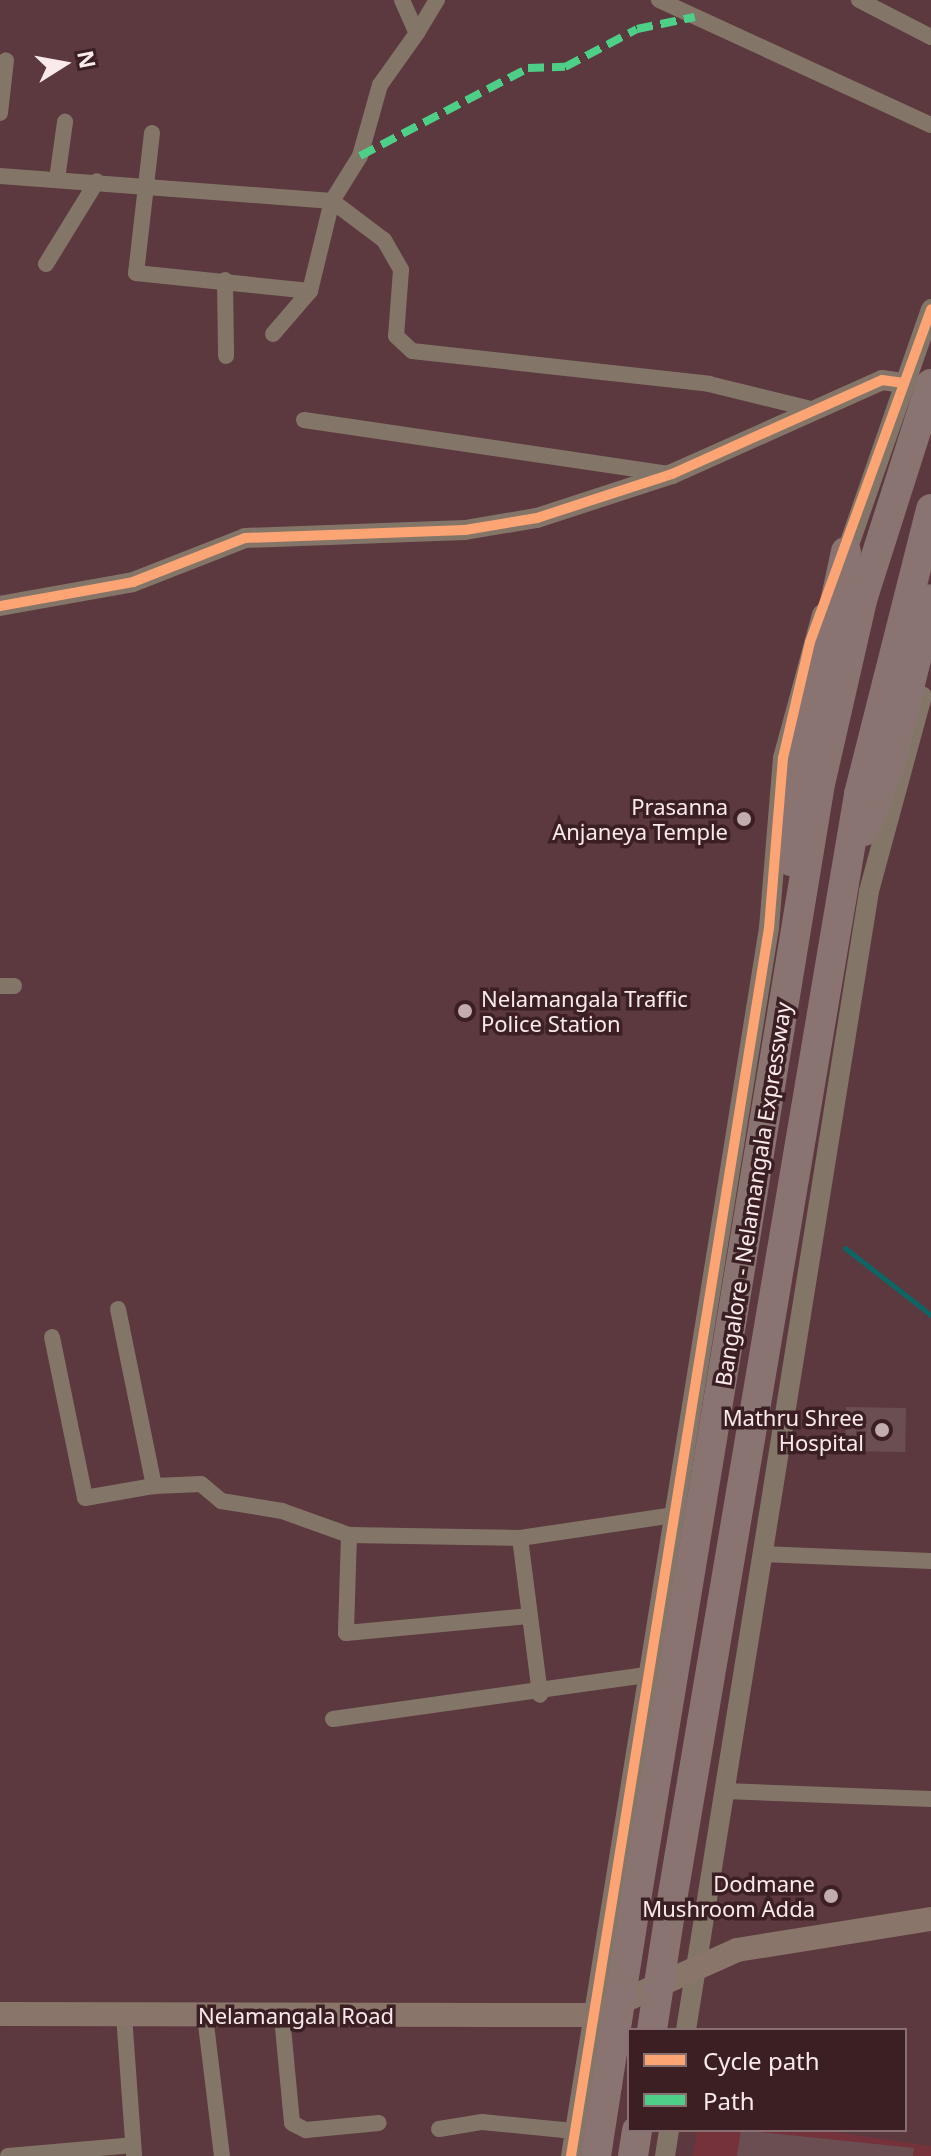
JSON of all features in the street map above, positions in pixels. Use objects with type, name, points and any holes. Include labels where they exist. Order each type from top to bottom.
[{"type":"highway","name":"Bangalore - Nelamangala Expressway","points":[[596,2156],[793,943],[858,615],[918,384]]},
{"type":"highway","name":"Bangalore - Nelamangala Expressway","points":[[652,2028],[846,868],[886,665],[931,509]]},
{"type":"highway","points":[[793,943],[794,797],[846,552]]},
{"type":"highway","points":[[846,868],[885,780],[931,599]]},
{"type":"highway","points":[[633,2156],[637,2132]]},
{"type":"main road","points":[[592,2015],[737,1950],[931,1919]]},
{"type":"main road","name":"Nelamangala Road","points":[[0,2014],[282,2017],[592,2015]]},
{"type":"street","points":[[402,0],[417,33]]},
{"type":"street","points":[[273,334],[310,291],[332,201],[360,156],[380,85],[437,0]]},
{"type":"street","points":[[659,0],[931,125]]},
{"type":"street","points":[[859,0],[931,37]]},
{"type":"street","points":[[0,113],[6,60]]},
{"type":"street","points":[[57,179],[65,122]]},
{"type":"street","points":[[152,133],[136,273],[310,291]]},
{"type":"street","points":[[0,176],[146,184],[332,201],[384,240],[401,270],[396,336],[412,351],[709,384],[807,408]]},
{"type":"street","points":[[46,264],[97,181]]},
{"type":"street","points":[[225,280],[226,356]]},
{"type":"street","points":[[571,2156],[769,928],[783,758],[810,642],[918,384],[931,309]]},
{"type":"street","points":[[0,606],[133,582],[245,538],[465,530],[537,518],[672,474],[807,408],[882,380],[918,384]]},
{"type":"street","points":[[304,420],[672,474]]},
{"type":"street","points":[[686,2028],[869,891],[931,655]]},
{"type":"street","points":[[118,1309],[154,1486]]},
{"type":"street","points":[[52,1337],[85,1498],[154,1486],[201,1484],[221,1501],[282,1511],[349,1535],[520,1538],[674,1515]]},
{"type":"street","points":[[349,1535],[346,1633],[528,1616]]},
{"type":"street","points":[[520,1538],[540,1695]]},
{"type":"street","points":[[762,1554],[931,1561]]},
{"type":"street","points":[[333,1719],[540,1695],[648,1675]]},
{"type":"street","points":[[724,1791],[931,1799]]},
{"type":"street","points":[[8,2156],[133,2151],[124,2015]]},
{"type":"street","points":[[205,2016],[222,2156]]},
{"type":"street","points":[[282,2017],[292,2123],[306,2130],[379,2123]]},
{"type":"street","points":[[439,2129],[482,2122],[574,2131]]},
{"type":"street","points":[[665,2156],[669,2132]]},
{"type":"shaded area","points":[[697,2132],[834,2132],[931,2146],[931,2156],[693,2156]]},
{"type":"building","points":[[846,1407],[906,1408],[905,1452],[845,1451]]},
{"type":"building","points":[[741,2132],[914,2148],[913,2156],[737,2156]]},
{"type":"waterway","points":[[845,1248],[931,1315]]},
{"type":"marked path","points":[[360,156],[528,68],[565,67],[637,29],[695,17]]},
{"type":"cycle path","points":[[571,2156],[769,928],[783,758],[810,642],[931,309]]},
{"type":"cycle path","points":[[0,606],[133,582],[245,538],[465,530],[537,518],[672,474],[882,380],[904,383]]},
{"type":"place","name":"Prasanna Anjaneya Temple","points":[[744,819]]},
{"type":"place","name":"Nelamangala Traffic Police Station","points":[[465,1011]]},
{"type":"place","name":"Mathru Shree Hospital","points":[[882,1430]]},
{"type":"place","name":"Dodmane Mushroom Adda","points":[[831,1896]]}]
